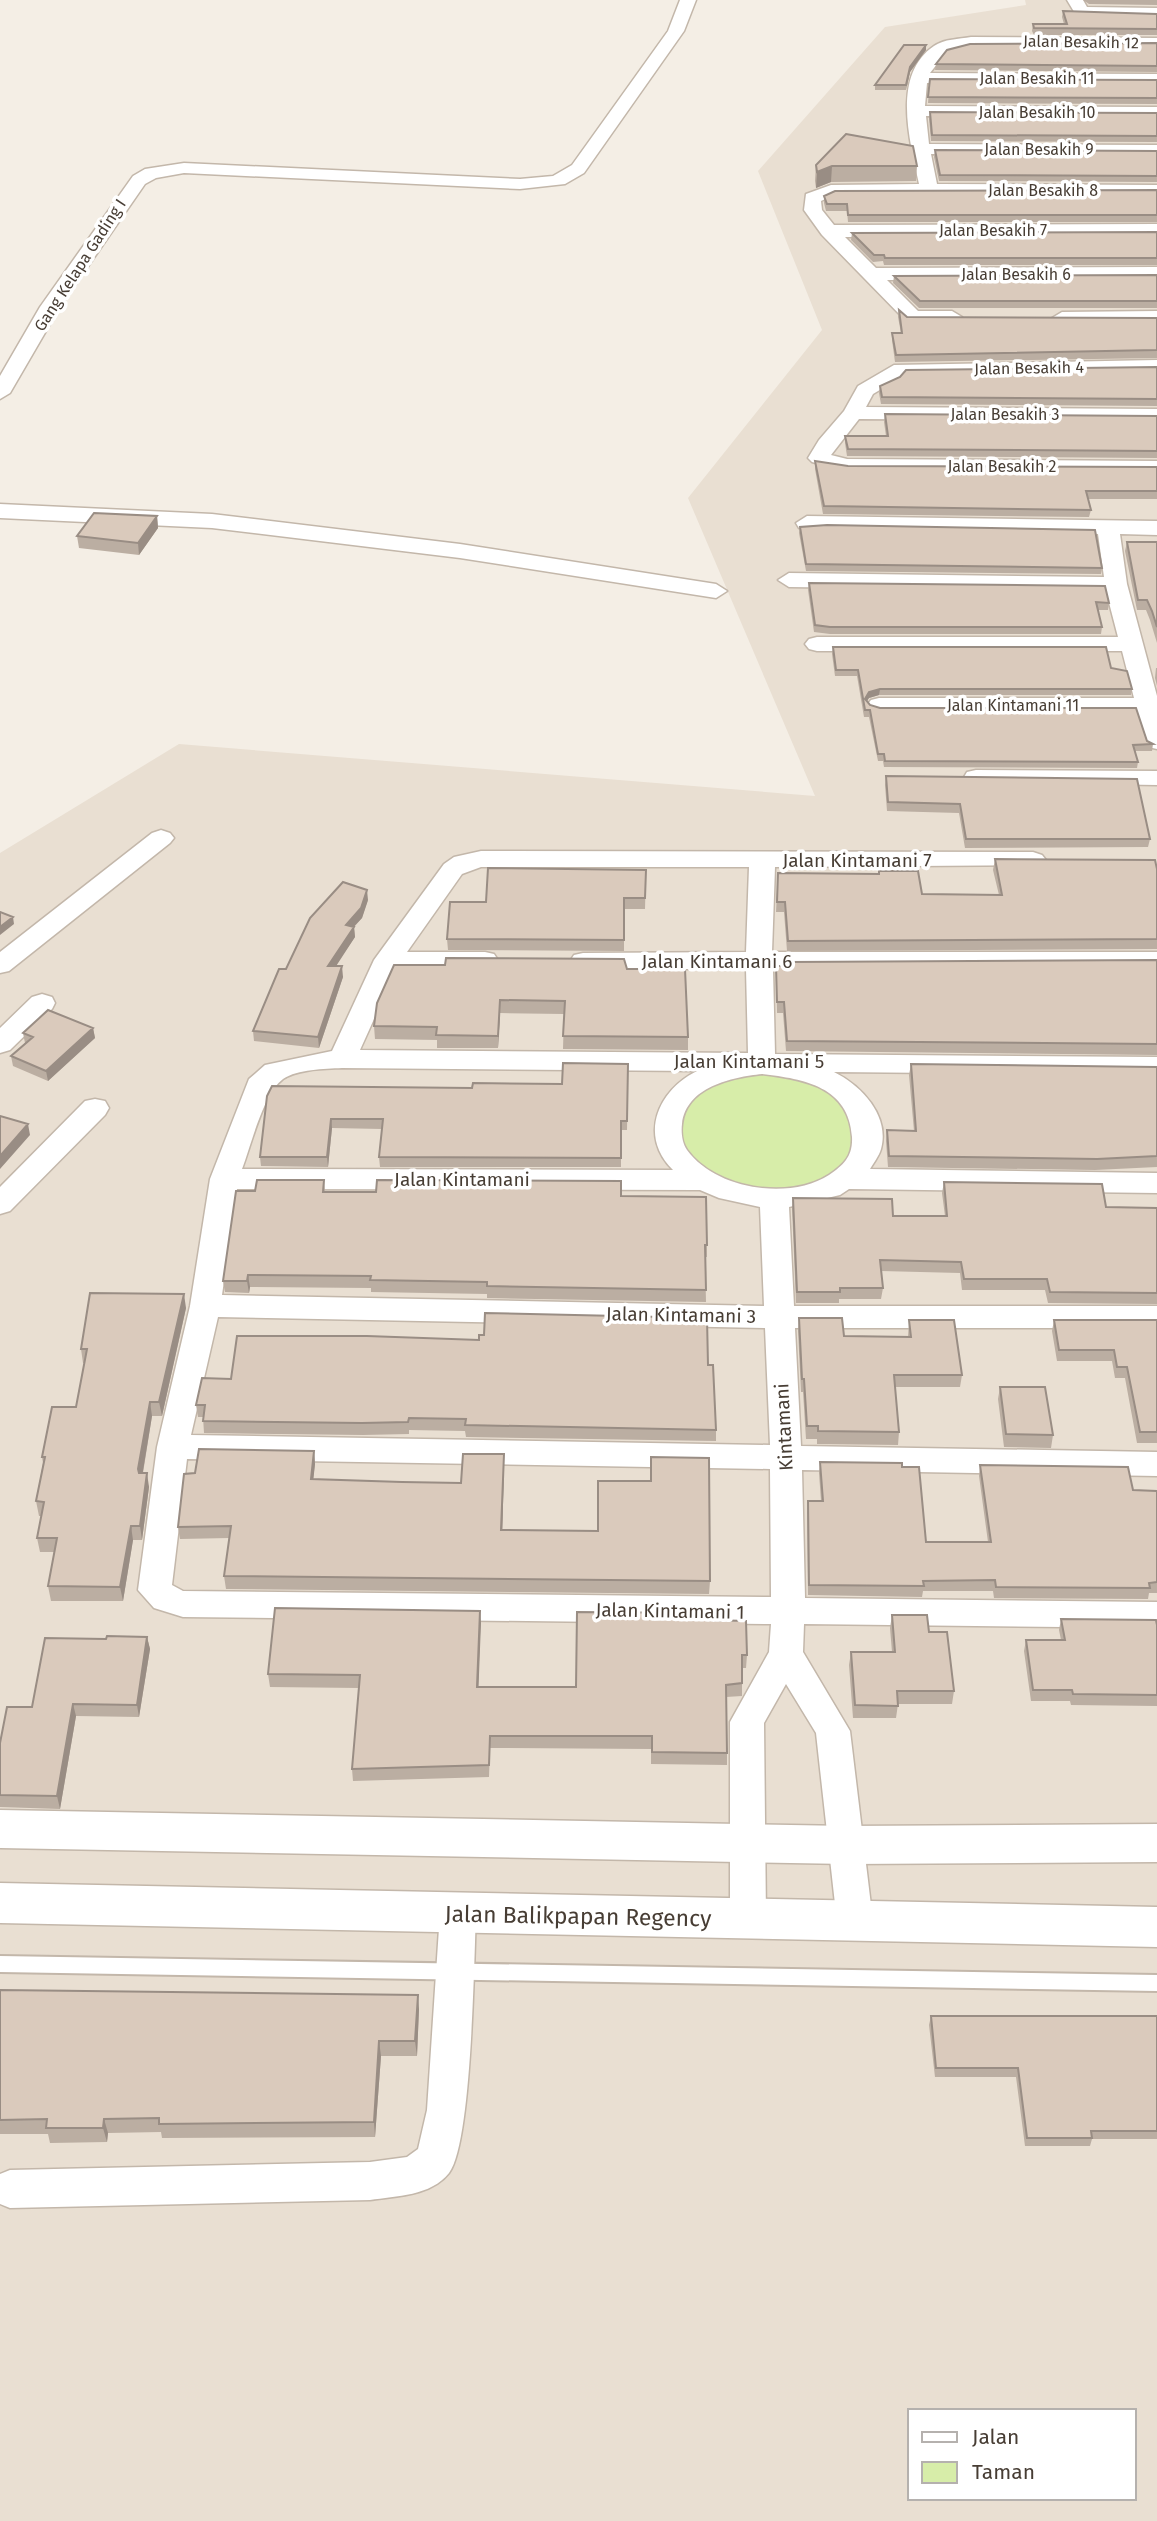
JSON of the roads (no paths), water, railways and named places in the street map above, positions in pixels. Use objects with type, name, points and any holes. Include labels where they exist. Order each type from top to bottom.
[{"type":"street","name":"Gang Kelapa Gading I","points":[[0,393],[50,307],[129,190],[151,173],[184,168],[520,184],[558,181],[571,177],[676,31],[688,0]]},
{"type":"street","points":[[1078,6],[1157,13]]},
{"type":"street","name":"Jalan Besakih 12","points":[[917,78],[932,55],[941,48],[971,42],[1157,43]]},
{"type":"street","points":[[917,78],[921,149],[929,190]]},
{"type":"street","name":"Jalan Besakih 11","points":[[917,78],[1157,79]]},
{"type":"street","name":"Jalan Besakih 10","points":[[917,111],[1157,112]]},
{"type":"street","name":"Jalan Besakih 9","points":[[921,149],[1157,150]]},
{"type":"street","name":"Jalan Besakih 8","points":[[829,230],[813,209],[812,198],[818,193],[831,190],[1157,190]]},
{"type":"street","points":[[829,230],[875,274],[913,317],[966,317]]},
{"type":"street","name":"Jalan Besakih 7","points":[[829,230],[1157,230]]},
{"type":"street","name":"Jalan Besakih 6","points":[[875,274],[1157,273]]},
{"type":"street","points":[[1045,318],[1157,317]]},
{"type":"street","name":"Jalan Besakih 4","points":[[853,413],[865,390],[901,369],[1157,366]]},
{"type":"street","name":"Jalan Besakih 3","points":[[853,413],[1157,415]]},
{"type":"street","name":"Jalan Besakih 2","points":[[853,413],[826,444],[819,458],[847,465],[1157,467]]},
{"type":"street","points":[[0,511],[212,521],[460,551],[716,591]]},
{"type":"street","points":[[807,523],[1157,528]]},
{"type":"street","points":[[1108,526],[1116,584],[1157,741]]},
{"type":"street","points":[[789,580],[1116,584]]},
{"type":"street","points":[[817,644],[1132,644]]},
{"type":"street","name":"Jalan Kintamani 11","points":[[878,705],[1148,705]]},
{"type":"street","points":[[952,777],[1157,778]]},
{"type":"street","points":[[0,965],[161,838]]},
{"type":"street","points":[[342,1059],[387,960],[453,869],[463,862],[481,859],[762,860]]},
{"type":"street","name":"Jalan Kintamani 7","points":[[762,1063],[759,962],[762,860],[1062,860]]},
{"type":"street","points":[[387,960],[511,960]]},
{"type":"street","name":"Jalan Kintamani 6","points":[[552,961],[1157,960]]},
{"type":"street","points":[[0,1044],[42,1003]]},
{"type":"street","name":"Jalan Kintamani 5","points":[[183,1604],[166,1599],[155,1590],[173,1447],[205,1306],[224,1178],[260,1086],[275,1071],[315,1061],[342,1059],[1157,1066]]},
{"type":"street","points":[[762,1063],[813,1073],[834,1083],[851,1097],[863,1113],[869,1130],[867,1148],[859,1165],[844,1179],[824,1190],[774,1200],[746,1198],[699,1180],[682,1165],[671,1149],[667,1131],[670,1114],[679,1098],[694,1084],[714,1074],[762,1063]]},
{"type":"street","points":[[0,1204],[94,1108]]},
{"type":"street","name":"Jalan Kintamani","points":[[224,1178],[699,1180]]},
{"type":"street","points":[[844,1179],[1157,1184]]},
{"type":"street","name":"Kintamani","points":[[774,1200],[786,1455],[786,1653]]},
{"type":"street","name":"Jalan Kintamani 3","points":[[205,1306],[778,1317],[1157,1317]]},
{"type":"street","points":[[173,1447],[786,1455],[1157,1464]]},
{"type":"street","name":"Jalan Kintamani 1","points":[[183,1604],[1157,1615]]},
{"type":"street","points":[[748,1919],[747,1722],[786,1653],[833,1731],[855,1922]]},
{"type":"street","points":[[0,1829],[848,1845],[1157,1843]]},
{"type":"street","name":"Jalan Balikpapan Regency","points":[[0,1903],[1157,1927]]},
{"type":"street","points":[[10,2189],[370,2181],[415,2175],[435,2160],[446,2110],[458,1913]]},
{"type":"lane","points":[[0,1964],[1157,1983]]}]
